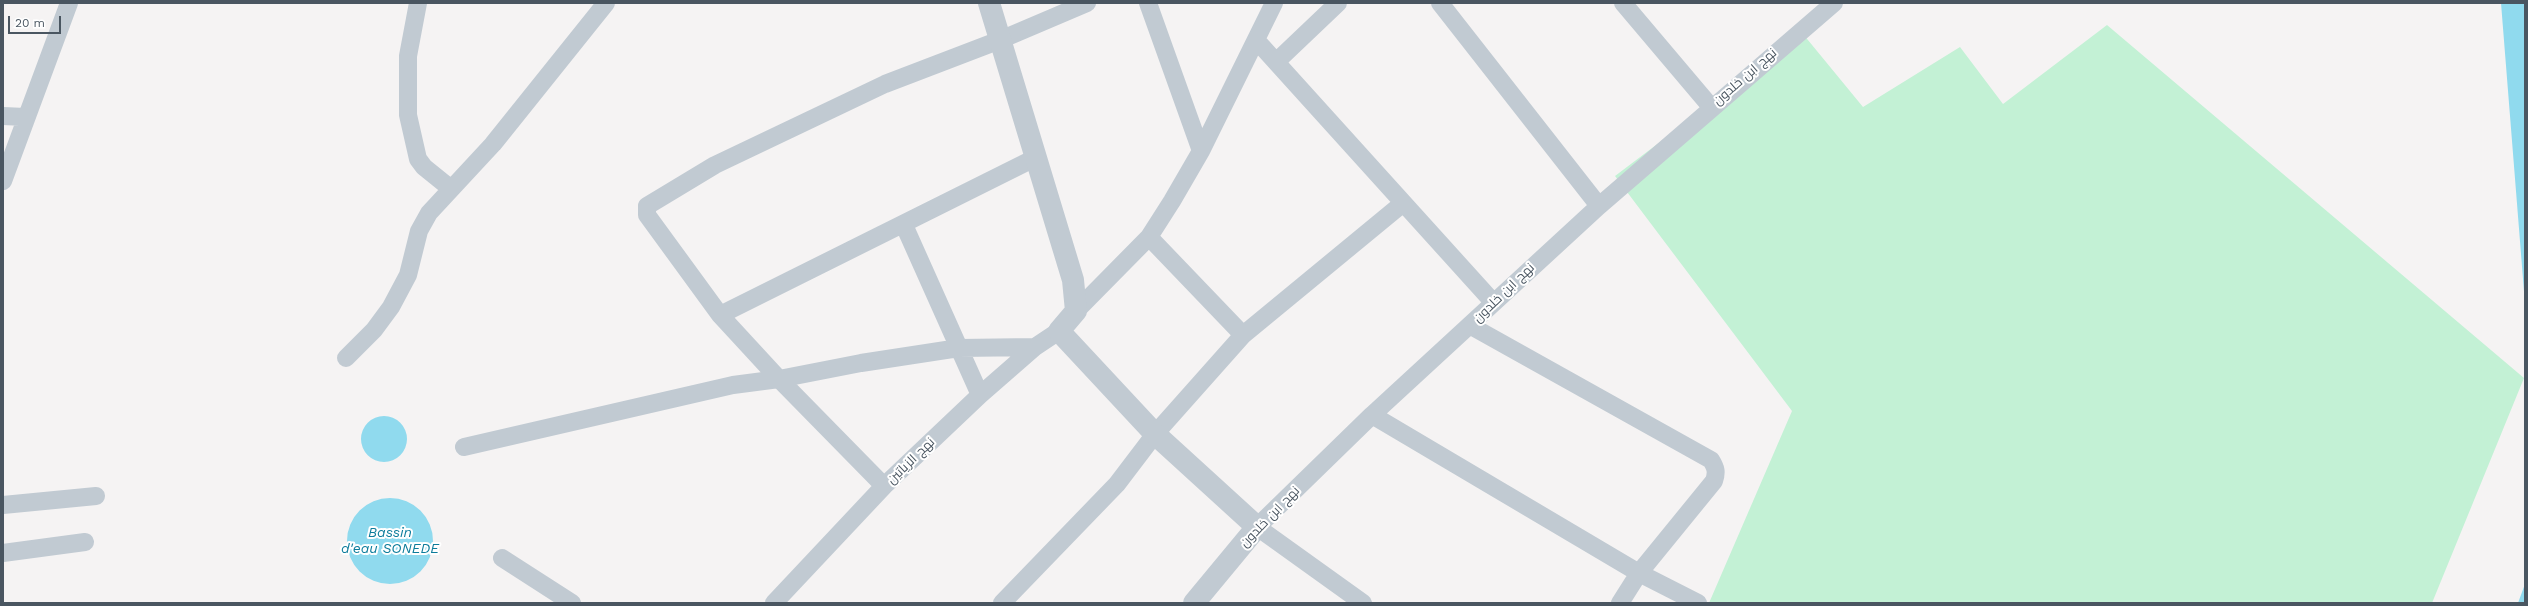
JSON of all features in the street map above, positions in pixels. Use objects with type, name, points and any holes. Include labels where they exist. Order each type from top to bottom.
[{"type":"street","points":[[3,181],[25,117],[45,71],[68,3]]},
{"type":"street","points":[[418,3],[408,56],[408,115],[418,159],[424,168],[450,188]]},
{"type":"street","points":[[346,358],[374,330],[391,308],[408,275],[419,231],[429,213],[450,188],[493,144],[606,3]]},
{"type":"street","points":[[989,3],[1035,158],[1058,226],[1073,280],[1076,311]]},
{"type":"street","points":[[884,486],[779,379],[720,315],[647,215],[648,206],[715,165],[885,84],[1000,40],[1087,3]]},
{"type":"street","points":[[1148,3],[1201,151]]},
{"type":"street","points":[[1274,3],[1257,42],[1201,151],[1149,237],[1059,330],[1155,434],[1257,527],[1363,603]]},
{"type":"street","points":[[1276,62],[1338,3]]},
{"type":"street","points":[[1440,3],[1598,206]]},
{"type":"street","points":[[1623,3],[1711,107]]},
{"type":"street","name":"نهج ابن خلدون","points":[[1194,603],[1257,527],[1372,415],[1471,326],[1493,302],[1598,206],[1823,6]]},
{"type":"street","points":[[1257,42],[1402,204],[1493,302]]},
{"type":"street","points":[[3,116],[25,117]]},
{"type":"street","points":[[720,315],[904,225],[1035,158]]},
{"type":"street","points":[[1002,603],[1117,484],[1155,434],[1243,335],[1402,204]]},
{"type":"street","points":[[904,225],[980,395]]},
{"type":"street","points":[[1149,237],[1243,335]]},
{"type":"street","points":[[1471,326],[1712,460],[1717,474],[1714,481],[1639,573],[1620,603]]},
{"type":"street","name":"نهج الزياتين","points":[[774,603],[884,486],[980,395],[1035,347],[1059,330]]},
{"type":"street","points":[[464,447],[733,384],[779,379],[861,363],[959,348],[1035,347]]},
{"type":"street","points":[[1372,415],[1639,573],[1698,603]]},
{"type":"street","points":[[3,505],[96,496]]},
{"type":"street","points":[[3,553],[85,542]]},
{"type":"street","points":[[502,558],[572,603]]},
{"type":"green space","points":[[2107,25],[2524,378],[2432,603],[1709,603],[1792,411],[1615,176],[1803,34],[1863,107],[1960,47],[2003,104]]},
{"type":"water","points":[[2501,3],[2525,3],[2525,304]]},
{"type":"water","points":[[384,416],[397,420],[403,426],[407,439],[403,452],[397,458],[384,462],[371,458],[365,452],[361,439],[365,426],[371,420]]},
{"type":"water","name":"Bassin d'eau SONEDE","points":[[390,498],[406,501],[414,505],[426,517],[430,525],[433,541],[430,557],[426,565],[414,577],[406,581],[390,584],[374,581],[366,577],[354,565],[350,557],[347,541],[350,525],[354,517],[366,505],[374,501]]},
{"type":"water","points":[[2525,584],[2525,603],[2518,603]]}]
